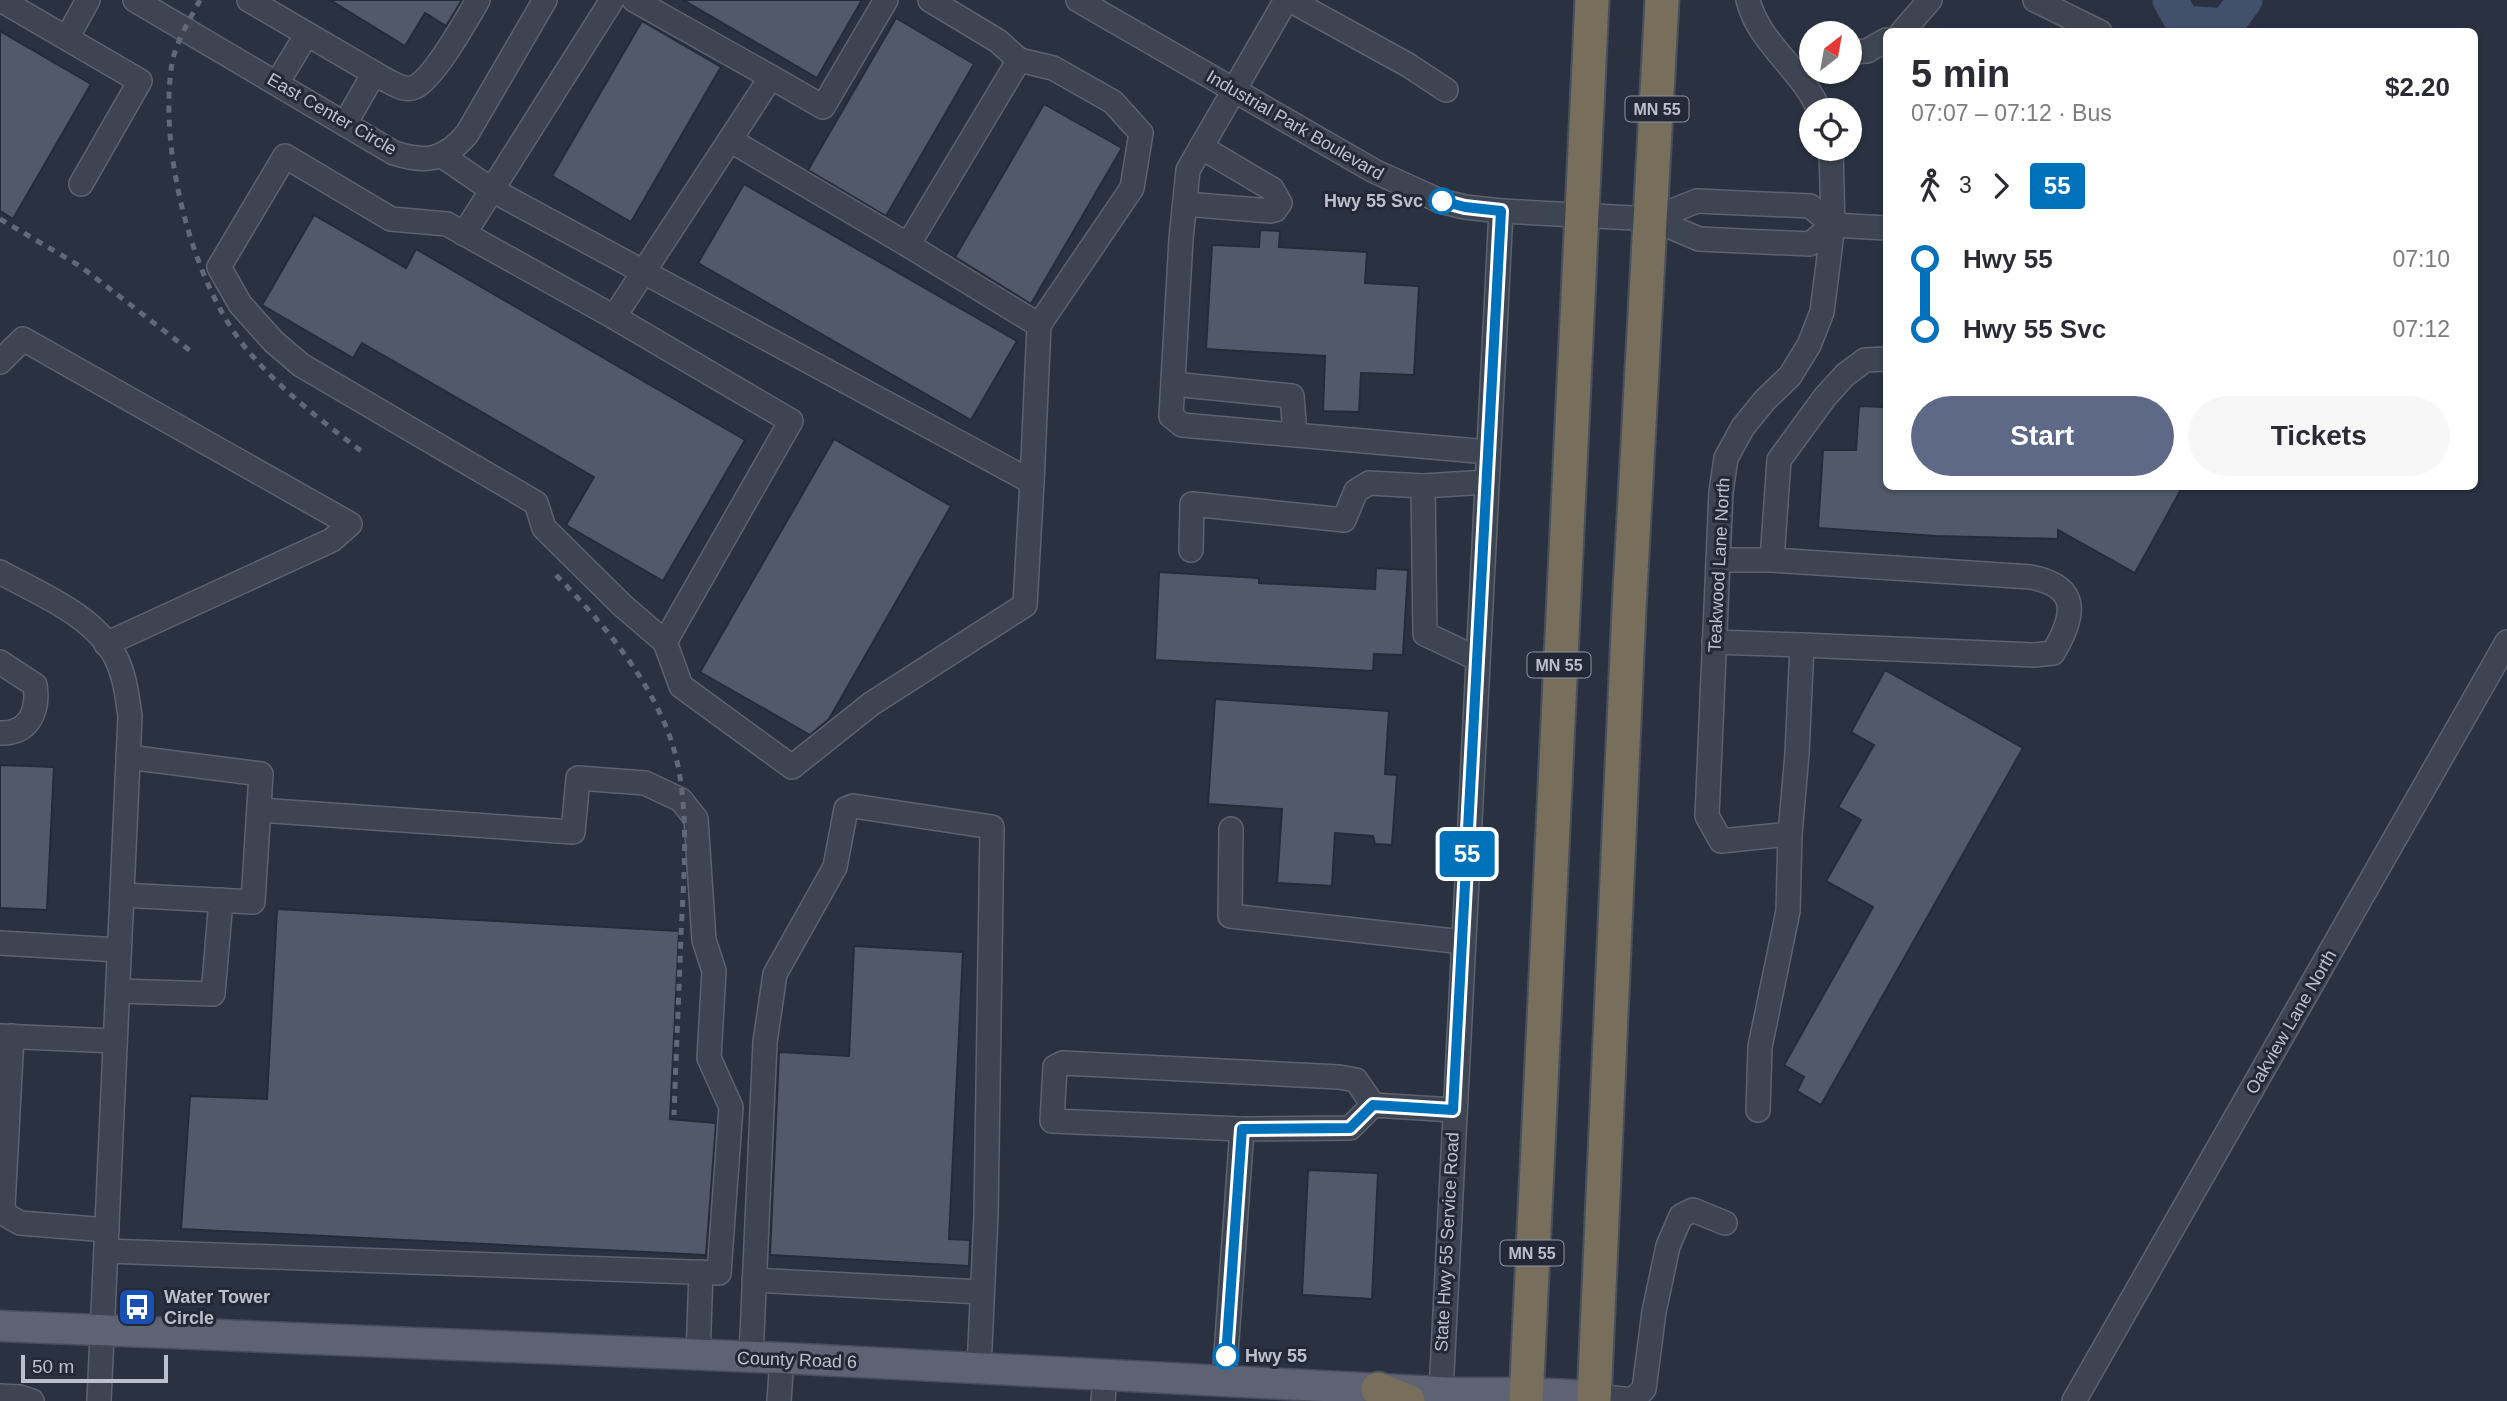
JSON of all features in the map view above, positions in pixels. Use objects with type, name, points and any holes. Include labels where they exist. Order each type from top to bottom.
[{"type":"highway","name":"MN 55","points":[[1526,1397],[1592,0]]},
{"type":"highway","name":"MN 55","points":[[1594,1399],[1629,609],[1662,0]]},
{"type":"main road","name":"County Road 6","points":[[0,1326],[979,1368],[1104,1388],[1224,1381],[1393,1395],[1441,1392],[1594,1399]]},
{"type":"street","points":[[1,0],[140,81],[81,184]]},
{"type":"street","points":[[67,38],[88,0]]},
{"type":"street","name":"East Center Circle","points":[[135,0],[394,153],[415,159],[441,155]]},
{"type":"street","points":[[249,0],[404,89],[415,87],[440,59],[478,0]]},
{"type":"street","points":[[441,155],[454,150],[467,134],[545,0]]},
{"type":"street","points":[[464,234],[612,0]]},
{"type":"street","points":[[634,0],[823,107],[886,0]]},
{"type":"street","points":[[665,642],[791,421],[614,317],[447,224],[391,219],[285,156],[219,267],[240,304],[274,342],[301,365],[536,503],[544,527],[623,606],[665,642],[681,685],[792,766],[872,704],[1025,605],[1039,325],[1132,188],[1141,133],[1113,102],[1053,68],[1019,60],[998,41],[930,0]]},
{"type":"street","name":"Industrial Park Boulevard","points":[[1079,0],[1374,171],[1419,193],[1465,207],[1652,219],[1699,239],[1810,244],[1833,225],[1810,206],[1697,201],[1652,219]]},
{"type":"street","points":[[1446,90],[1408,65],[1288,0],[1188,170],[1181,239],[1171,416],[1182,425],[1488,452]]},
{"type":"street","points":[[1748,0],[1759,28],[1799,63]]},
{"type":"street","points":[[1906,28],[1930,0]]},
{"type":"street","points":[[2035,0],[2092,28]]},
{"type":"street","points":[[277,83],[307,34]]},
{"type":"street","points":[[1862,51],[1883,42]]},
{"type":"street","points":[[908,245],[1019,60]]},
{"type":"street","points":[[345,124],[374,73]]},
{"type":"street","points":[[614,317],[771,77]]},
{"type":"street","points":[[730,141],[1039,325]]},
{"type":"street","points":[[1185,204],[1256,211],[1275,210],[1280,203],[1272,189],[1201,147]]},
{"type":"street","points":[[441,155],[492,190],[1032,482]]},
{"type":"street","name":"Teakwood Lane North","points":[[1790,834],[1721,841],[1707,816],[1720,492],[1726,458],[1743,427],[1765,400],[1790,376],[1809,345],[1822,312],[1833,225],[1830,161]]},
{"type":"street","name":"State Hwy 55 Service Road","points":[[1441,1392],[1453,1110],[1501,211]]},
{"type":"street","points":[[1833,225],[1883,228]]},
{"type":"street","points":[[0,362],[23,339],[350,524],[332,540],[106,644]]},
{"type":"street","points":[[1772,560],[1779,460],[1825,397],[1845,375],[1865,360],[1883,359]]},
{"type":"street","points":[[1173,384],[1292,396],[1294,435]]},
{"type":"street","points":[[1191,551],[1192,504],[1345,520],[1356,491],[1369,483],[1423,486],[1487,482]]},
{"type":"street","points":[[1423,486],[1425,634],[1478,659]]},
{"type":"street","points":[[1714,642],[2034,655],[2053,653],[2071,613],[2066,594],[2050,581],[2031,577],[1772,560],[1718,560]]},
{"type":"street","points":[[0,572],[74,614],[98,633],[116,657],[126,685],[130,716],[99,1401]]},
{"type":"street","name":"Oakview Lane North","points":[[2074,1401],[2507,642]]},
{"type":"street","points":[[1758,1110],[1760,1046],[1788,911],[1802,645]]},
{"type":"street","points":[[0,662],[35,685],[37,698],[33,715],[26,726],[11,733],[0,733]]},
{"type":"street","points":[[122,895],[253,902],[261,774],[128,757]]},
{"type":"street","points":[[259,810],[573,832],[578,778],[645,783],[681,800],[696,819],[704,940],[714,971],[709,1058],[731,1107],[698,1356]]},
{"type":"street","points":[[751,1358],[765,1042],[775,974],[835,867],[846,809],[853,806],[992,827],[986,1216],[979,1368]]},
{"type":"street","points":[[1231,830],[1230,916],[1463,942]]},
{"type":"street","points":[[118,991],[213,994],[220,900]]},
{"type":"street","points":[[0,943],[120,950]]},
{"type":"street","points":[[116,1041],[6,1036],[3,1206],[6,1215],[20,1223],[107,1241],[710,1272]]},
{"type":"street","points":[[1373,1105],[1356,1080],[1339,1077],[1063,1063],[1055,1067],[1052,1121],[1242,1129],[1350,1128],[1373,1105],[1453,1110]]},
{"type":"street","points":[[1224,1381],[1242,1129]]},
{"type":"street","points":[[1594,1399],[1633,1400],[1644,1389],[1654,1312],[1668,1246],[1681,1216],[1693,1210],[1725,1223]]},
{"type":"street","points":[[754,1280],[982,1292]]},
{"type":"street","points":[[779,1401],[782,1358]]},
{"type":"street","points":[[0,1396],[32,1401]]},
{"type":"building","points":[[330,0],[462,0],[446,26],[425,13],[405,46]]},
{"type":"building","points":[[683,0],[862,0],[817,78]]},
{"type":"building","points":[[896,18],[974,64],[886,216],[808,170]]},
{"type":"building","points":[[642,21],[721,67],[631,222],[552,176]]},
{"type":"building","points":[[0,31],[91,84],[13,219],[0,211]]},
{"type":"building","points":[[1044,104],[1122,148],[1031,304],[955,257]]},
{"type":"building","points":[[744,184],[1017,341],[971,420],[698,263]]},
{"type":"building","points":[[314,215],[406,268],[416,249],[745,440],[663,581],[566,525],[594,477],[362,343],[353,358],[262,305]]},
{"type":"building","points":[[1260,230],[1280,231],[1279,247],[1367,252],[1365,283],[1419,286],[1414,375],[1361,373],[1359,412],[1323,411],[1325,356],[1206,349],[1212,245],[1259,247]]},
{"type":"building","points":[[1859,406],[1883,407],[1883,490],[2181,490],[2135,573],[2058,530],[2058,539],[1936,536],[1818,528],[1823,450],[1856,450]]},
{"type":"building","points":[[834,439],[951,506],[829,719],[810,735],[700,672]]},
{"type":"building","points":[[1376,568],[1408,570],[1403,655],[1374,654],[1373,671],[1155,660],[1159,572],[1259,578],[1259,583],[1375,589]]},
{"type":"building","points":[[1885,670],[2023,748],[1821,1105],[1797,1091],[1804,1077],[1784,1065],[1873,907],[1826,881],[1861,820],[1838,807],[1874,745],[1851,732]]},
{"type":"building","points":[[1215,699],[1389,711],[1385,774],[1397,775],[1392,845],[1375,844],[1373,836],[1335,833],[1332,886],[1277,883],[1282,809],[1208,804]]},
{"type":"building","points":[[0,765],[54,767],[47,910],[0,908]]},
{"type":"building","points":[[277,909],[679,931],[670,1119],[716,1123],[706,1255],[181,1229],[190,1096],[267,1099]]},
{"type":"building","points":[[854,946],[963,952],[949,1239],[970,1240],[969,1266],[770,1255],[779,1052],[849,1056]]},
{"type":"building","points":[[1308,1170],[1378,1173],[1372,1299],[1302,1295]]},
{"type":"waterway","points":[[2170,0],[2183,23],[2226,26],[2245,0]]},
{"type":"railway","points":[[200,0],[174,55],[169,97],[175,175],[196,254],[211,291],[229,324],[249,352],[290,393],[365,454]]},
{"type":"railway","points":[[0,219],[80,266],[193,353]]},
{"type":"railway","points":[[556,575],[589,610],[633,666],[657,707],[675,753],[683,804],[684,857],[674,1115]]},
{"type":"bus line","name":"55","points":[[1226,1356],[1242,1129],[1350,1128],[1366,1115],[1373,1105],[1453,1110],[1501,211],[1442,201]]},
{"type":"place","name":"Hwy 55 Svc","points":[[1442,201]]},
{"type":"place","name":"Water Tower Circle","points":[[137,1307]]},
{"type":"place","name":"Hwy 55","points":[[1226,1356]]}]
